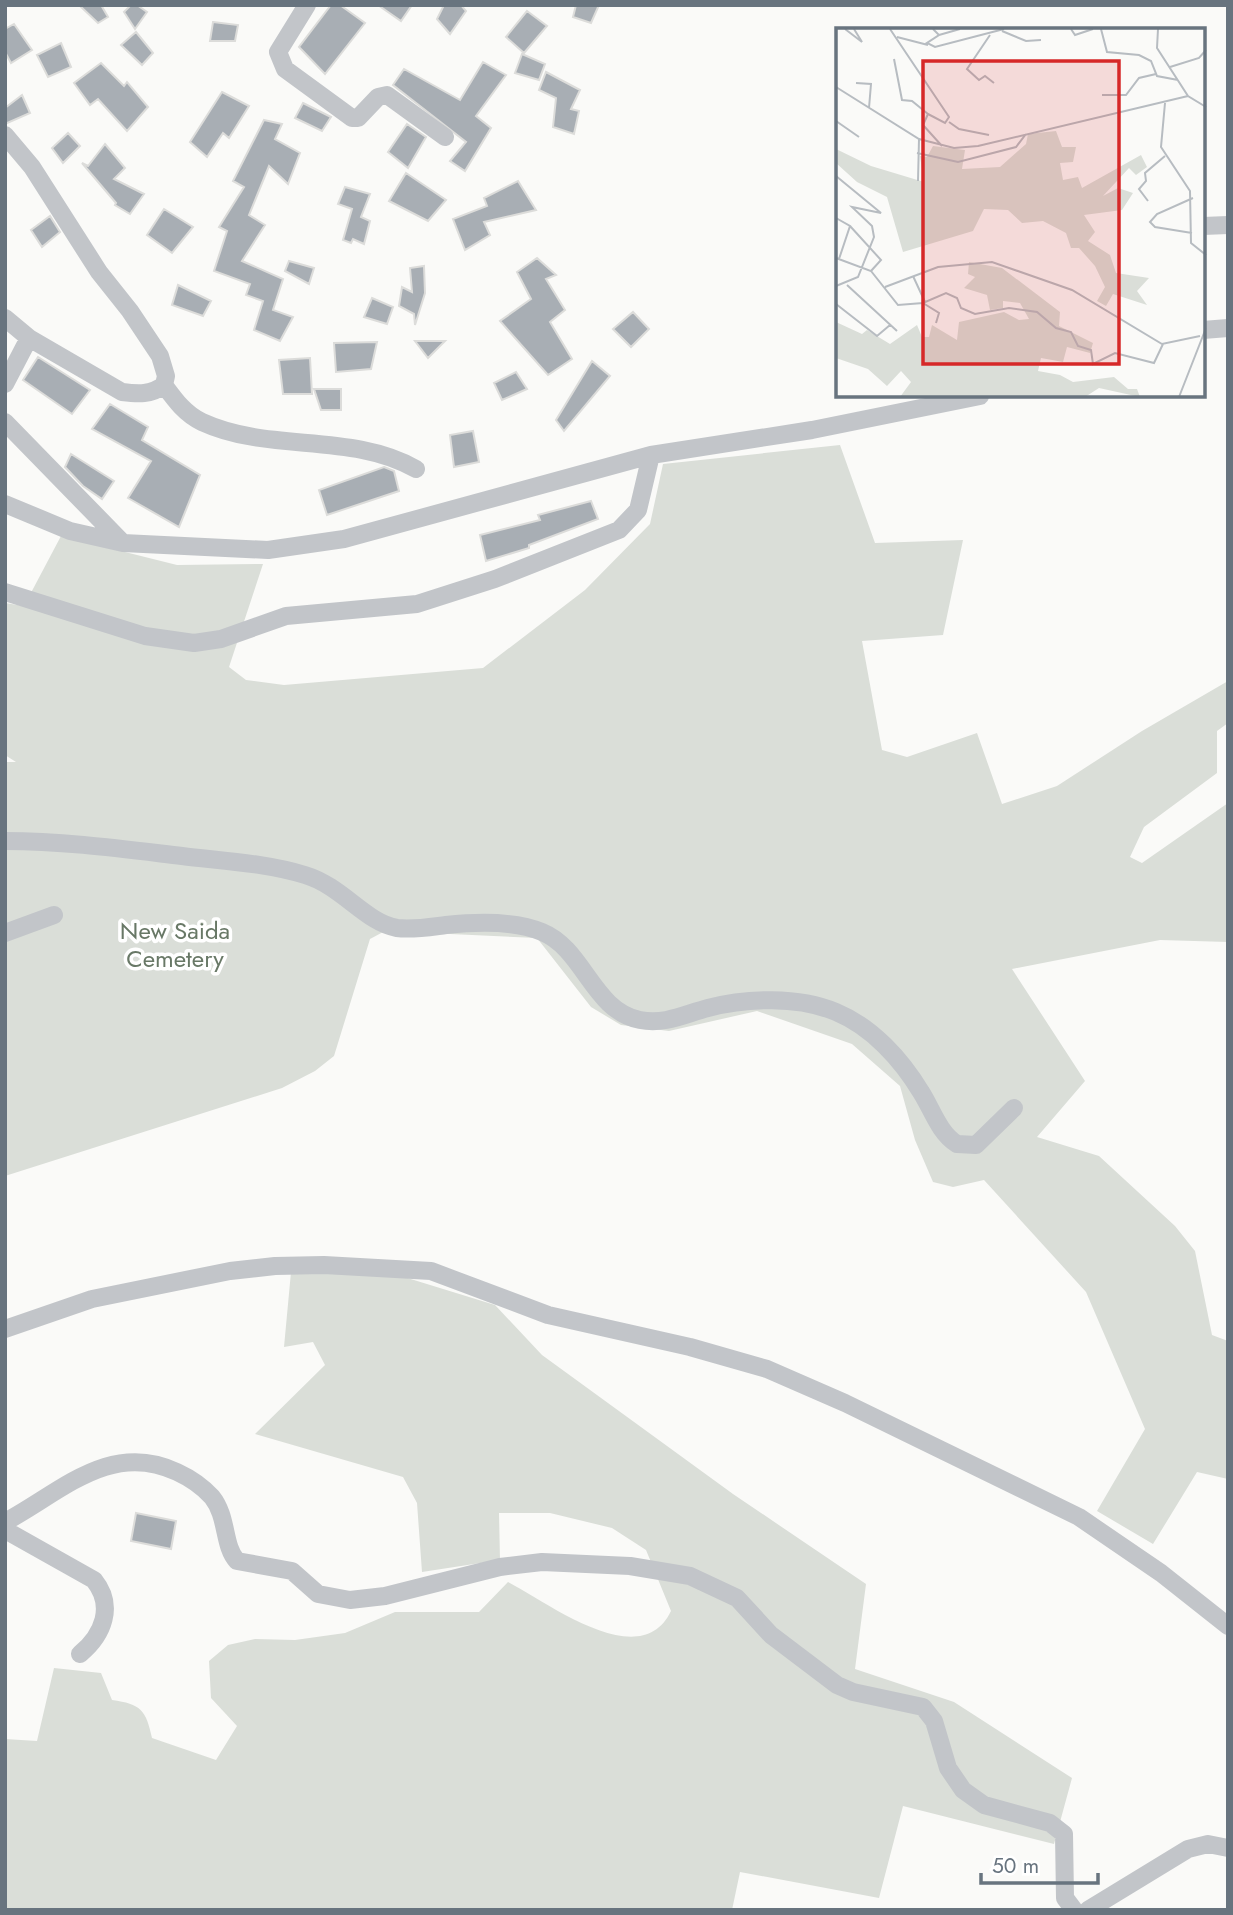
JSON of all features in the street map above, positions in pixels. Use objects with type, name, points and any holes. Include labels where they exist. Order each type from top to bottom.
[{"type":"street","points":[[307,5],[278,52],[285,69],[352,118],[358,118],[378,97],[387,95],[445,137]]},
{"type":"street","points":[[5,135],[32,167],[99,272],[131,311],[160,356],[166,376],[164,385],[180,406],[201,421],[228,431],[385,454],[416,469]]},
{"type":"street","points":[[1205,226],[1228,225]]},
{"type":"street","points":[[5,318],[29,338],[122,392],[147,393],[164,385]]},
{"type":"street","points":[[1205,330],[1228,328]]},
{"type":"street","points":[[5,384],[29,338]]},
{"type":"street","points":[[5,504],[70,531],[123,543],[268,550],[344,540],[651,455],[825,427],[974,397]]},
{"type":"street","points":[[5,422],[123,543]]},
{"type":"street","points":[[5,592],[145,636],[194,643],[221,639],[286,616],[417,604],[495,579],[619,530],[638,509],[651,455]]},
{"type":"street","points":[[5,841],[106,847],[303,874],[338,890],[377,921],[398,928],[474,924],[523,926],[540,931],[563,946],[611,1004],[637,1020],[668,1020],[734,1002],[768,1001],[834,1011],[860,1026],[894,1055],[922,1093],[943,1130],[957,1144],[967,1146],[984,1139],[1014,1108]]},
{"type":"street","points":[[5,933],[54,915]]},
{"type":"street","points":[[5,1329],[92,1299],[230,1271],[275,1266],[324,1265],[430,1271],[548,1315],[767,1369],[845,1403],[1079,1517],[1161,1573],[1228,1626]]},
{"type":"street","points":[[80,1654],[95,1641],[104,1624],[102,1590],[94,1580],[6,1522],[78,1477],[116,1465],[146,1461],[190,1478],[212,1497],[226,1523],[232,1553],[237,1562],[292,1571],[327,1598],[350,1601],[385,1596],[420,1584],[542,1562],[630,1566],[690,1576],[737,1598],[771,1635],[838,1685],[853,1692],[917,1704],[929,1712],[948,1768],[963,1790],[984,1805],[1050,1823],[1064,1834],[1065,1898],[1074,1910]]},
{"type":"street","points":[[1088,1910],[1188,1849],[1208,1844],[1228,1848]]},
{"type":"green space","name":"New Saida Cemetery","points":[[840,445],[875,543],[963,540],[943,635],[862,641],[882,750],[907,757],[977,733],[1002,804],[1057,786],[1142,731],[1228,681],[1228,723],[1217,731],[1217,773],[1144,827],[1130,857],[1142,863],[1228,803],[1228,942],[1160,940],[1012,969],[1085,1081],[1037,1137],[1099,1156],[1175,1226],[1195,1251],[1212,1335],[1228,1341],[1228,1479],[1197,1472],[1153,1544],[1097,1511],[1145,1429],[1086,1292],[984,1180],[953,1187],[933,1182],[915,1140],[900,1086],[852,1044],[757,1011],[669,1031],[621,1025],[591,1007],[537,938],[385,931],[370,939],[334,1056],[315,1071],[282,1088],[5,1176],[5,762],[16,762],[5,755],[5,603],[24,606],[61,536],[177,565],[263,564],[229,667],[246,680],[284,685],[483,668],[585,590],[650,524],[663,464]]},
{"type":"green space","points":[[291,1272],[388,1272],[495,1305],[542,1355],[733,1494],[866,1584],[855,1669],[954,1702],[1072,1778],[1054,1844],[903,1806],[879,1898],[740,1872],[732,1910],[5,1910],[5,1739],[37,1741],[54,1668],[101,1673],[112,1700],[136,1706],[141,1710],[152,1738],[216,1760],[237,1726],[211,1698],[209,1661],[228,1645],[255,1639],[295,1640],[345,1633],[395,1612],[479,1612],[508,1582],[570,1617],[617,1635],[639,1636],[657,1629],[671,1611],[646,1550],[612,1528],[550,1513],[499,1513],[500,1560],[422,1572],[417,1503],[403,1477],[255,1434],[325,1365],[313,1342],[284,1347]]},
{"type":"building","points":[[79,5],[101,5],[108,17],[98,23]]},
{"type":"building","points":[[131,5],[137,5],[147,12],[135,29],[124,12]]},
{"type":"building","points":[[331,5],[340,5],[365,23],[325,74],[299,47]]},
{"type":"building","points":[[378,5],[412,5],[401,21]]},
{"type":"building","points":[[444,5],[461,5],[466,11],[450,34],[437,19]]},
{"type":"building","points":[[576,5],[599,5],[591,23],[573,17]]},
{"type":"building","points":[[527,11],[547,26],[524,53],[506,37]]},
{"type":"building","points":[[213,22],[238,25],[235,41],[210,41]]},
{"type":"building","points":[[14,24],[32,50],[11,63],[5,52],[5,29]]},
{"type":"building","points":[[136,32],[153,53],[142,65],[121,45]]},
{"type":"building","points":[[61,43],[71,67],[48,77],[37,55]]},
{"type":"building","points":[[522,54],[545,64],[539,80],[515,73]]},
{"type":"building","points":[[483,62],[506,75],[476,116],[491,128],[465,171],[450,161],[466,142],[393,85],[404,69],[460,100]]},
{"type":"building","points":[[101,63],[124,86],[127,82],[148,107],[127,131],[98,99],[90,105],[74,83]]},
{"type":"building","points":[[546,72],[580,90],[571,109],[579,111],[574,134],[553,127],[556,98],[539,90]]},
{"type":"building","points":[[222,92],[249,106],[229,138],[223,133],[207,157],[190,142]]},
{"type":"building","points":[[22,95],[30,113],[5,124],[5,108]]},
{"type":"building","points":[[303,103],[331,117],[322,131],[295,118]]},
{"type":"building","points":[[264,120],[282,124],[275,139],[300,153],[288,184],[269,166],[249,215],[265,225],[242,261],[283,279],[273,310],[293,317],[280,341],[254,330],[263,301],[246,295],[250,284],[214,271],[227,231],[219,227],[244,187],[233,181]]},
{"type":"building","points":[[407,124],[426,137],[408,168],[388,152]]},
{"type":"building","points":[[68,133],[80,146],[63,163],[52,148]]},
{"type":"building","points":[[105,144],[125,168],[114,179],[144,194],[130,214],[115,205],[82,163],[88,166]]},
{"type":"building","points":[[406,173],[446,200],[428,221],[389,201]]},
{"type":"building","points":[[518,181],[536,210],[484,222],[490,235],[465,250],[453,219],[487,206],[484,198]]},
{"type":"building","points":[[345,187],[370,194],[361,217],[370,221],[364,244],[353,239],[351,243],[343,240],[352,209],[338,204]]},
{"type":"building","points":[[164,209],[193,227],[172,253],[147,235]]},
{"type":"building","points":[[50,216],[60,232],[42,247],[31,230]]},
{"type":"building","points":[[537,258],[556,275],[546,279],[565,310],[550,322],[572,359],[548,375],[500,321],[531,299],[517,272]]},
{"type":"building","points":[[289,261],[314,268],[309,284],[285,271]]},
{"type":"building","points":[[424,266],[425,293],[415,325],[414,314],[399,306],[402,287],[412,292],[410,268]]},
{"type":"building","points":[[178,285],[211,301],[203,316],[172,305]]},
{"type":"building","points":[[372,298],[393,307],[387,324],[364,317]]},
{"type":"building","points":[[633,312],[649,329],[631,347],[613,329]]},
{"type":"building","points":[[415,341],[445,341],[428,358]]},
{"type":"building","points":[[377,342],[371,369],[336,372],[334,343]]},
{"type":"building","points":[[38,357],[90,390],[72,414],[23,380]]},
{"type":"building","points":[[310,358],[312,394],[283,394],[279,360]]},
{"type":"building","points":[[592,361],[610,376],[564,431],[556,420]]},
{"type":"building","points":[[516,372],[527,389],[502,400],[494,383]]},
{"type":"building","points":[[314,389],[341,389],[341,410],[321,410]]},
{"type":"building","points":[[110,404],[148,427],[142,440],[200,475],[179,527],[128,498],[151,461],[92,429]]},
{"type":"building","points":[[473,431],[479,462],[454,467],[450,435]]},
{"type":"building","points":[[71,454],[114,481],[102,499],[83,486],[65,467]]},
{"type":"building","points":[[384,467],[394,471],[399,491],[327,515],[319,490]]},
{"type":"building","points":[[591,501],[598,519],[529,545],[529,548],[486,561],[480,535],[540,520],[538,515]]},
{"type":"building","points":[[136,1513],[176,1521],[171,1549],[131,1541]]}]
